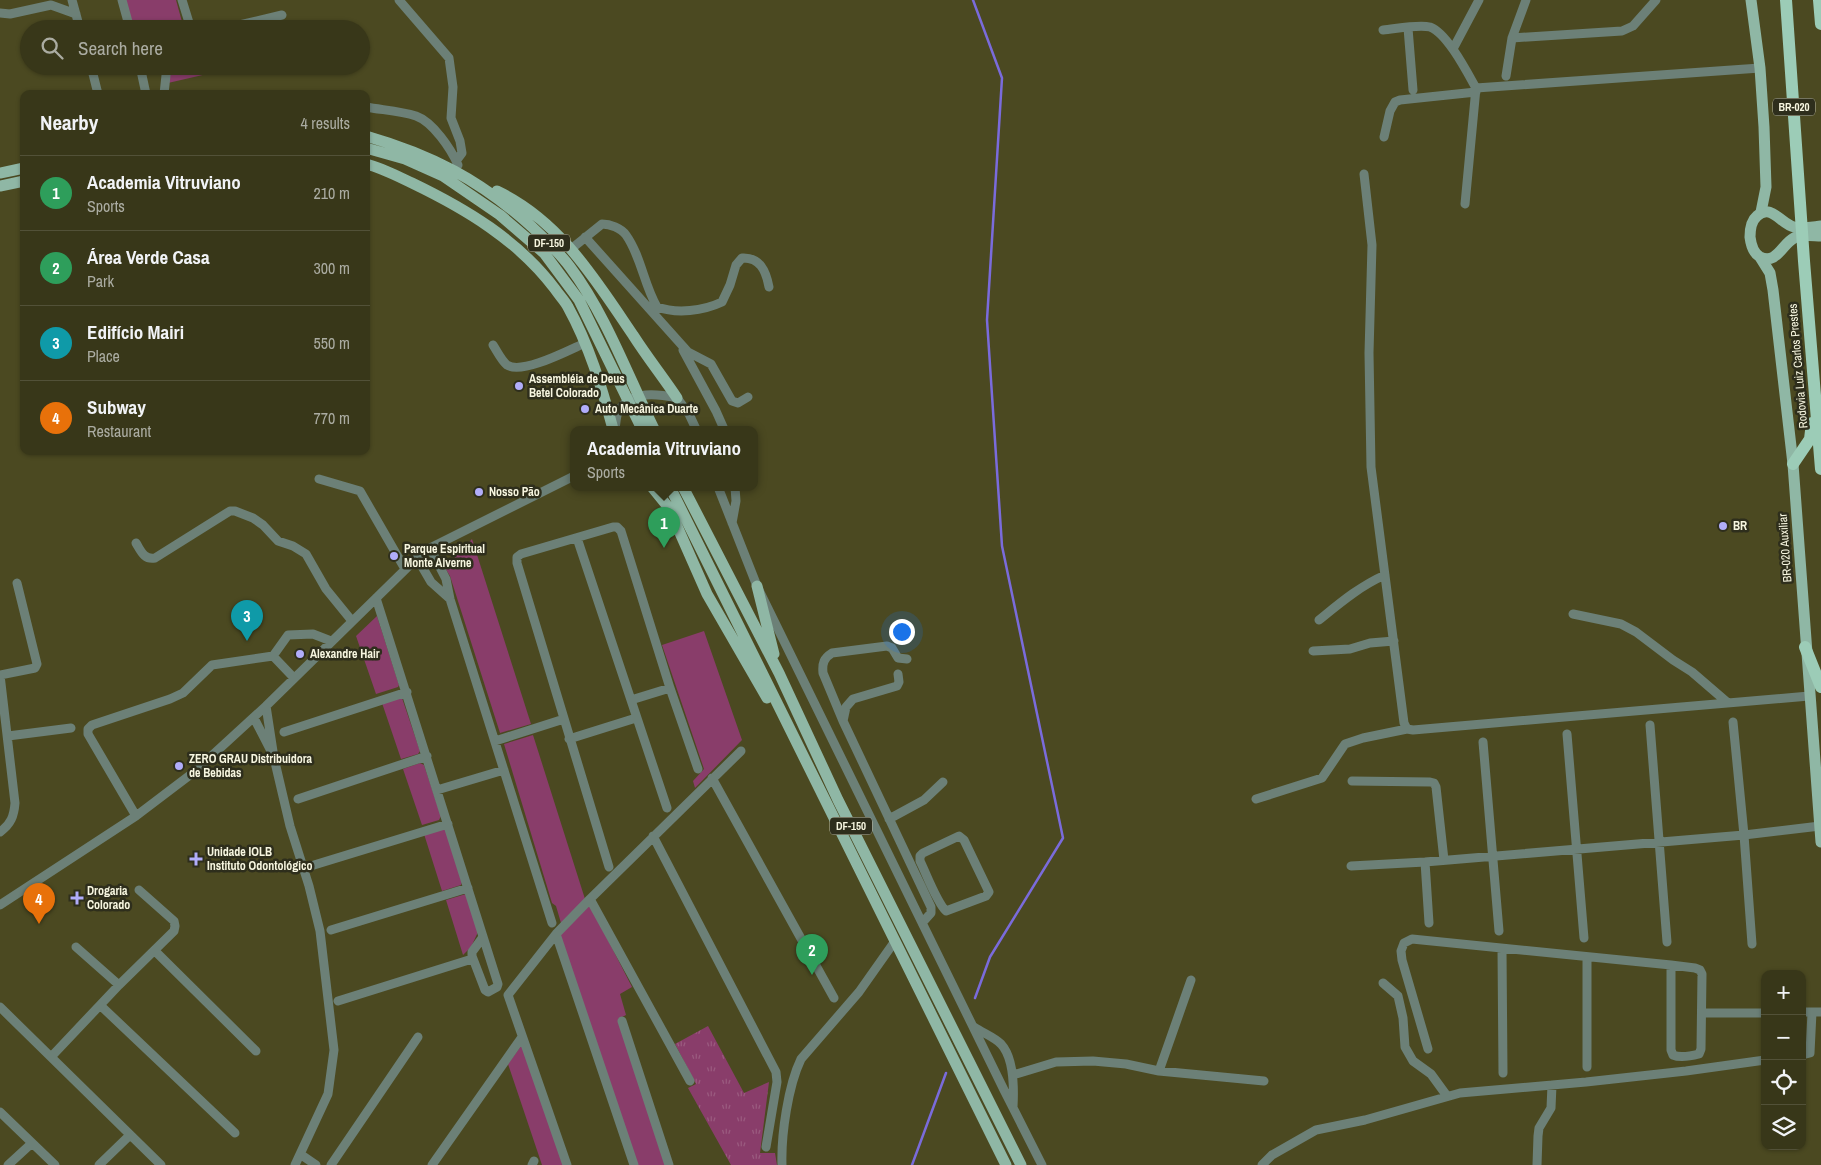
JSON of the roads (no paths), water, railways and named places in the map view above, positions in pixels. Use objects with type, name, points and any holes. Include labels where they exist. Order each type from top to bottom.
[{"type":"highway","name":"Rodovia Luiz Carlos Prestes","points":[[1786,0],[1821,469]]},
{"type":"highway","points":[[1819,0],[1821,24]]},
{"type":"highway","points":[[1793,464],[1810,439],[1815,403]]},
{"type":"highway","points":[[1806,647],[1821,687]]},
{"type":"main road","name":"BR-020 Auxiliar","points":[[1751,0],[1760,68],[1766,187],[1761,212],[1755,217],[1750,229],[1752,247],[1770,273],[1773,290],[1793,464],[1821,842]]},
{"type":"main road","name":"DF-150","points":[[370,137],[439,162],[466,176],[510,207],[552,246],[570,267],[597,309],[653,426]]},
{"type":"main road","name":"DF-150","points":[[370,149],[405,159],[442,176],[500,214],[544,253],[580,300],[641,426]]},
{"type":"main road","points":[[370,165],[472,214],[510,242],[541,271],[568,306],[585,343],[613,426]]},
{"type":"main road","points":[[0,173],[20,169]]},
{"type":"main road","points":[[466,176],[517,201],[560,236],[591,272],[677,398]]},
{"type":"main road","points":[[0,186],[20,182]]},
{"type":"main road","points":[[1761,212],[1773,213],[1797,228],[1821,226]]},
{"type":"main road","points":[[1760,257],[1773,258],[1792,239],[1799,236],[1821,236]]},
{"type":"main road","points":[[655,491],[669,508],[707,594],[809,768]]},
{"type":"main road","name":"DF-150","points":[[672,491],[1006,1165]]},
{"type":"main road","name":"DF-150","points":[[685,491],[779,673],[838,800],[1021,1165]]},
{"type":"main road","points":[[757,586],[779,673]]},
{"type":"street","points":[[72,0],[78,20]]},
{"type":"street","points":[[122,0],[128,20]]},
{"type":"street","points":[[182,0],[188,20]]},
{"type":"street","points":[[399,0],[449,58],[453,87],[451,118],[460,141],[462,153],[456,162]]},
{"type":"street","points":[[1453,49],[1479,0]]},
{"type":"street","points":[[1506,76],[1512,38],[1526,0]]},
{"type":"street","points":[[1512,38],[1622,31],[1633,26],[1656,0]]},
{"type":"street","points":[[0,13],[10,14],[51,5],[76,14]]},
{"type":"street","points":[[261,20],[282,15]]},
{"type":"street","points":[[1383,30],[1429,27],[1437,31],[1453,49],[1476,90],[1465,204]]},
{"type":"street","points":[[1408,28],[1413,90]]},
{"type":"street","points":[[1384,137],[1390,111],[1395,102],[1476,90],[1760,68]]},
{"type":"street","points":[[93,75],[97,90]]},
{"type":"street","points":[[142,75],[145,90]]},
{"type":"street","points":[[143,79],[144,75]]},
{"type":"street","points":[[164,90],[166,75]]},
{"type":"street","points":[[370,108],[418,116],[432,128],[450,149],[466,176]]},
{"type":"street","points":[[1364,174],[1372,245],[1369,353],[1371,467],[1404,723],[1407,729]]},
{"type":"street","points":[[571,249],[602,224],[610,224],[625,233],[650,295],[657,307],[665,310],[684,311],[712,307],[722,302],[730,286],[736,264],[742,258],[758,262],[766,272],[769,287]]},
{"type":"street","points":[[585,237],[679,343],[688,352],[711,364],[732,401],[738,402],[748,397]]},
{"type":"street","points":[[493,345],[508,366],[520,368],[585,343]]},
{"type":"street","points":[[679,343],[723,426]]},
{"type":"street","points":[[615,426],[619,410],[643,394],[659,394],[677,398],[694,426]]},
{"type":"street","points":[[0,905],[136,816],[194,772],[254,718],[405,568],[430,548],[570,478]]},
{"type":"street","points":[[319,479],[360,491],[405,568]]},
{"type":"street","points":[[720,491],[757,586],[1042,1165]]},
{"type":"street","points":[[732,523],[736,491]]},
{"type":"street","points":[[136,543],[145,557],[148,559],[155,558],[230,511],[241,513],[263,525],[278,540],[306,554],[326,589],[352,622]]},
{"type":"street","points":[[609,868],[517,563],[517,557],[521,554],[612,527],[618,527],[621,531],[670,688],[698,769]]},
{"type":"street","points":[[577,538],[667,808]]},
{"type":"street","points":[[430,548],[446,579],[450,599],[552,923]]},
{"type":"street","points":[[417,558],[431,582],[450,599]]},
{"type":"street","points":[[1319,620],[1350,595],[1385,575]]},
{"type":"street","points":[[2,828],[13,818],[15,802],[0,675],[30,671],[37,664],[17,583]]},
{"type":"street","points":[[376,598],[498,984],[490,992],[485,990],[472,959],[472,952],[483,937]]},
{"type":"street","points":[[1573,614],[1621,624],[1636,632],[1692,672],[1728,703]]},
{"type":"street","points":[[136,816],[88,734],[88,729],[92,725],[183,693],[212,665],[273,656],[288,635],[314,634],[332,641]]},
{"type":"street","points":[[1313,651],[1350,649],[1370,643],[1394,641]]},
{"type":"street","points":[[907,659],[898,658],[892,648],[887,646],[832,654],[827,657],[822,666],[823,673],[843,721],[931,907],[931,913],[922,923]]},
{"type":"street","points":[[273,656],[294,678]]},
{"type":"street","points":[[843,721],[849,702],[853,699],[897,686],[899,682],[898,674]]},
{"type":"street","points":[[631,700],[670,688]]},
{"type":"street","points":[[284,732],[407,692]]},
{"type":"street","points":[[1256,799],[1322,778],[1345,744],[1362,738],[1407,729],[1482,725],[1809,696]]},
{"type":"street","points":[[266,706],[274,758],[290,826],[309,886],[320,931],[334,1050],[328,1094],[295,1165]]},
{"type":"street","points":[[254,718],[274,758]]},
{"type":"street","points":[[569,738],[636,718]]},
{"type":"street","points":[[495,741],[564,720]]},
{"type":"street","points":[[1732,722],[1744,835],[1752,944]]},
{"type":"street","points":[[1650,724],[1667,942]]},
{"type":"street","points":[[8,736],[72,728]]},
{"type":"street","points":[[1567,734],[1584,938]]},
{"type":"street","points":[[1483,742],[1499,931]]},
{"type":"street","points":[[567,1165],[508,995],[556,934],[590,898],[741,751]]},
{"type":"street","points":[[298,799],[427,756]]},
{"type":"street","points":[[438,790],[504,770]]},
{"type":"street","points":[[712,778],[834,998]]},
{"type":"street","points":[[1352,781],[1434,783],[1444,860]]},
{"type":"street","points":[[889,818],[924,800],[944,782]]},
{"type":"street","points":[[314,865],[448,824]]},
{"type":"street","points":[[1351,866],[1425,862],[1744,835],[1820,826]]},
{"type":"street","points":[[653,836],[776,1072],[777,1082],[766,1147]]},
{"type":"street","points":[[959,836],[964,840],[989,892],[986,896],[948,911],[943,908],[932,886],[920,861],[920,856],[959,836]]},
{"type":"street","points":[[1425,862],[1429,923]]},
{"type":"street","points":[[923,890],[932,886]]},
{"type":"street","points":[[331,930],[468,888]]},
{"type":"street","points":[[51,1057],[119,985],[174,931],[176,926],[174,921],[139,890]]},
{"type":"street","points":[[590,898],[690,1081]]},
{"type":"street","points":[[556,934],[634,1165]]},
{"type":"street","points":[[1428,1049],[1402,960],[1401,951],[1404,943],[1412,939],[1502,950],[1671,965],[1700,970],[1702,974],[1702,1014],[1701,1049],[1698,1054],[1677,1056],[1673,1055],[1671,1050],[1671,965]]},
{"type":"street","points":[[782,1165],[782,1138],[795,1072],[801,1060],[859,992],[895,941]]},
{"type":"street","points":[[76,947],[119,985]]},
{"type":"street","points":[[1502,950],[1504,1073]]},
{"type":"street","points":[[155,951],[256,1050]]},
{"type":"street","points":[[1587,957],[1587,1067]]},
{"type":"street","points":[[338,1001],[472,959]]},
{"type":"street","points":[[1159,1071],[1191,980]]},
{"type":"street","points":[[1383,984],[1398,996],[1403,1018],[1405,1047],[1413,1061],[1431,1074],[1447,1096]]},
{"type":"street","points":[[100,1006],[234,1133]]},
{"type":"street","points":[[0,1008],[161,1165]]},
{"type":"street","points":[[1806,1054],[1810,1054],[1812,1012]]},
{"type":"street","points":[[1702,1014],[1761,1013]]},
{"type":"street","points":[[622,1021],[669,1165]]},
{"type":"street","points":[[972,1026],[1002,1045],[1007,1053],[1013,1075],[1013,1107]]},
{"type":"street","points":[[331,1165],[418,1037]]},
{"type":"street","points":[[432,1165],[522,1037]]},
{"type":"street","points":[[1013,1075],[1042,1065],[1073,1061],[1126,1064],[1159,1071],[1264,1081]]},
{"type":"street","points":[[1262,1165],[1272,1155],[1316,1130],[1365,1120],[1460,1092],[1552,1085],[1686,1071],[1761,1061]]},
{"type":"street","points":[[1537,1165],[1539,1128],[1551,1108],[1552,1085]]},
{"type":"street","points":[[0,1112],[55,1165]]},
{"type":"street","points":[[99,1165],[130,1135]]},
{"type":"street","points":[[8,1165],[32,1144]]},
{"type":"street","points":[[300,1154],[316,1165]]},
{"type":"waterway","points":[[973,0],[1002,78],[987,320],[1002,546],[1063,838],[990,957],[975,998]]},
{"type":"waterway","points":[[912,1165],[946,1073]]},
{"type":"place","name":"Assembléia de Deus Betel Colorado","points":[[519,386]]},
{"type":"place","name":"Auto Mecânica Duarte","points":[[585,409]]},
{"type":"place","name":"Nosso Pão","points":[[479,492]]},
{"type":"place","name":"BR","points":[[1723,526]]},
{"type":"place","name":"Academia Vitruviano","points":[[664,548]]},
{"type":"place","name":"Parque Espiritual Monte Alverne","points":[[394,556]]},
{"type":"place","name":"Edifício Mairi","points":[[247,641]]},
{"type":"place","name":"Alexandre Hair","points":[[300,654]]},
{"type":"place","name":"ZERO GRAU Distribuidora de Bebidas","points":[[179,766]]},
{"type":"place","name":"Unidade IOLB Instituto Odontológico","points":[[196,859]]},
{"type":"place","name":"Drogaria Colorado","points":[[77,898]]},
{"type":"place","name":"Subway","points":[[39,924]]},
{"type":"place","name":"Área Verde Casa","points":[[812,975]]}]
